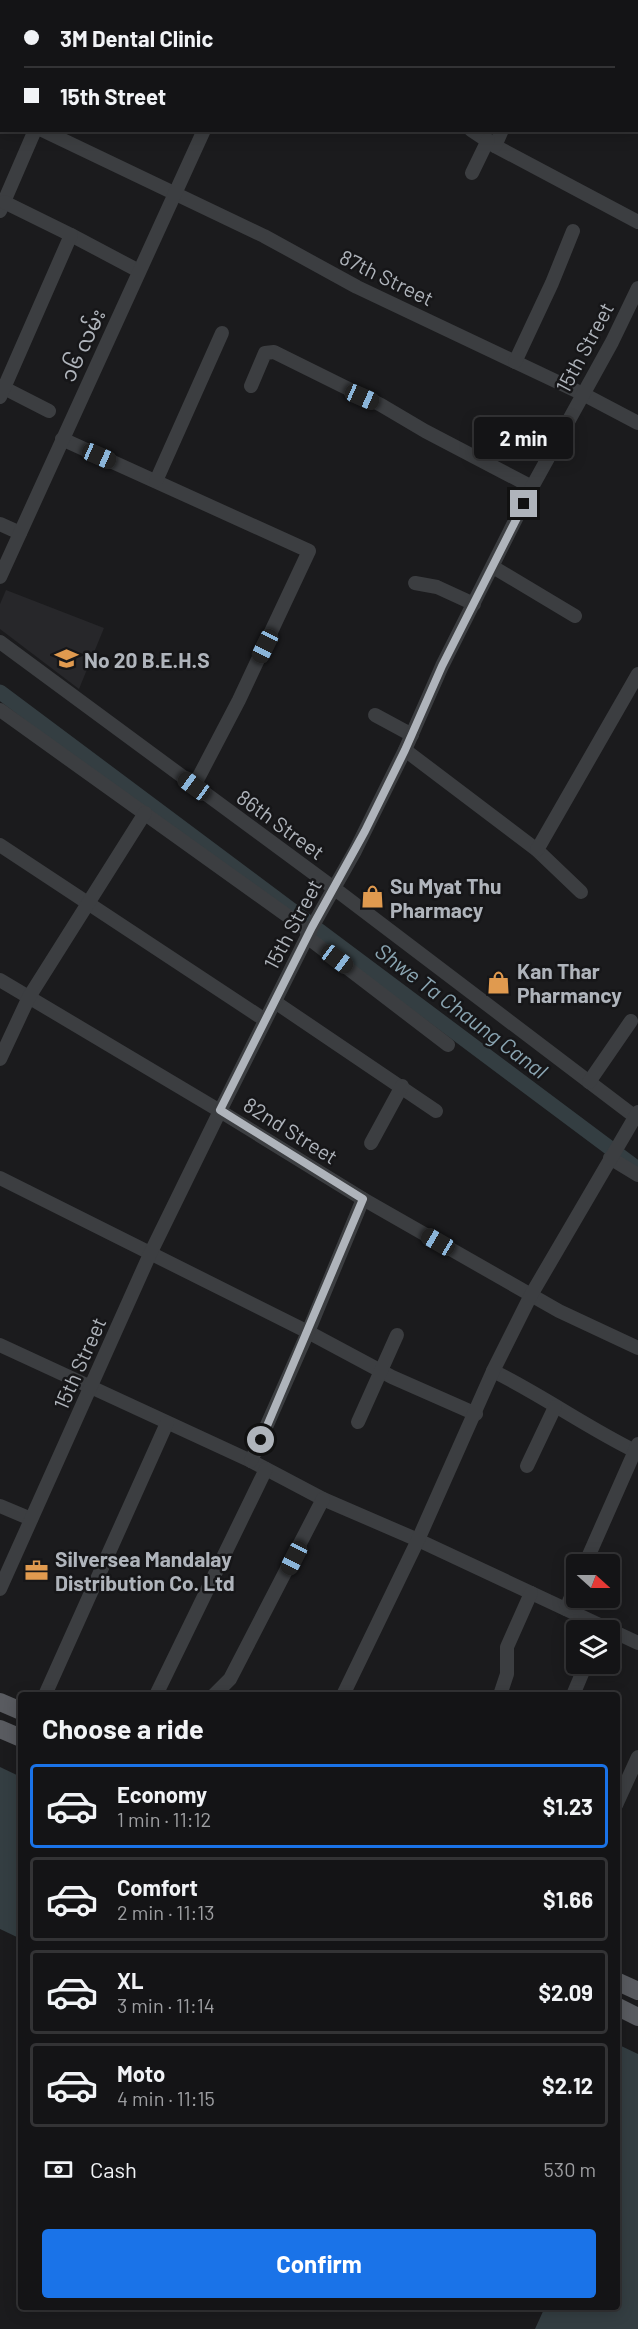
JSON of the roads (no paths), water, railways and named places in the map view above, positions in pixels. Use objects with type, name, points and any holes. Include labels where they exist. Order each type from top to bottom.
[{"type":"main road","points":[[0,1702],[18,1711]]},
{"type":"main road","points":[[0,1729],[18,1737]]},
{"type":"main road","points":[[620,1983],[638,1990]]},
{"type":"main road","points":[[620,2008],[638,2017]]},
{"type":"street","points":[[34,132],[2,207],[71,235],[140,271]]},
{"type":"street","name":"87th Street","points":[[46,132],[264,236],[357,287],[583,394],[638,423]]},
{"type":"street","name":"၁၆ လမ်း","points":[[0,577],[203,132]]},
{"type":"street","points":[[474,132],[638,222]]},
{"type":"street","points":[[472,172],[500,132]]},
{"type":"street","points":[[515,362],[552,283],[573,231]]},
{"type":"street","points":[[50,411],[1,390],[71,235]]},
{"type":"street","name":"15th Street","points":[[0,1589],[150,1254],[220,1110],[405,750],[442,666],[532,487],[638,288]]},
{"type":"street","points":[[156,481],[222,333]]},
{"type":"street","points":[[251,386],[265,353],[274,352],[381,405],[425,431],[532,487]]},
{"type":"street","points":[[62,439],[309,551],[244,690],[194,786]]},
{"type":"street","points":[[0,524],[20,533]]},
{"type":"street","points":[[493,567],[575,616]]},
{"type":"street","points":[[415,583],[437,587],[474,604]]},
{"type":"street","name":"86th Street","points":[[0,642],[335,889],[637,1116]]},
{"type":"street","points":[[537,850],[638,674]]},
{"type":"street","points":[[0,710],[310,932],[448,1045]]},
{"type":"street","points":[[375,715],[412,735]]},
{"type":"street","points":[[405,750],[537,850],[581,892]]},
{"type":"street","points":[[0,1059],[29,997],[145,813]]},
{"type":"street","points":[[0,845],[265,1020]]},
{"type":"street","name":"82nd Street","points":[[0,980],[220,1110],[363,1199],[559,1311],[638,1348]]},
{"type":"street","points":[[275,1002],[436,1111]]},
{"type":"street","points":[[589,1082],[631,1021]]},
{"type":"street","points":[[371,1143],[402,1086]]},
{"type":"street","points":[[344,1692],[418,1540],[476,1414],[493,1371],[531,1295],[610,1158],[637,1116]]},
{"type":"street","points":[[610,1158],[638,1175]]},
{"type":"street","points":[[0,1178],[308,1332],[382,1372],[476,1414]]},
{"type":"street","points":[[251,1461],[363,1199]]},
{"type":"street","points":[[358,1422],[398,1335]]},
{"type":"street","points":[[0,1345],[92,1386],[251,1461],[323,1499],[418,1540],[585,1620]]},
{"type":"street","points":[[493,1371],[523,1385],[598,1433],[636,1448],[589,1554]]},
{"type":"street","points":[[527,1466],[555,1407]]},
{"type":"street","points":[[46,1692],[167,1423]]},
{"type":"street","points":[[157,1692],[266,1469]]},
{"type":"street","points":[[217,1692],[230,1679],[323,1499]]},
{"type":"street","points":[[0,1506],[31,1519]]},
{"type":"street","points":[[501,1692],[507,1674],[507,1647],[531,1593]]},
{"type":"street","points":[[620,1635],[637,1640]]},
{"type":"street","points":[[574,1692],[582,1674]]},
{"type":"street","points":[[620,1796],[638,1757]]},
{"type":"waterway","name":"Shwe Ta Chaung Canal","points":[[0,692],[638,1169]]},
{"type":"place","name":"No 20 B.E.H.S","points":[[66,659]]},
{"type":"place","name":"Su Myat Thu Pharmacy","points":[[372,897]]},
{"type":"place","name":"Kan Thar Pharmancy","points":[[499,982]]},
{"type":"place","name":"Silversea Mandalay Distribution Co. Ltd","points":[[37,1570]]}]
